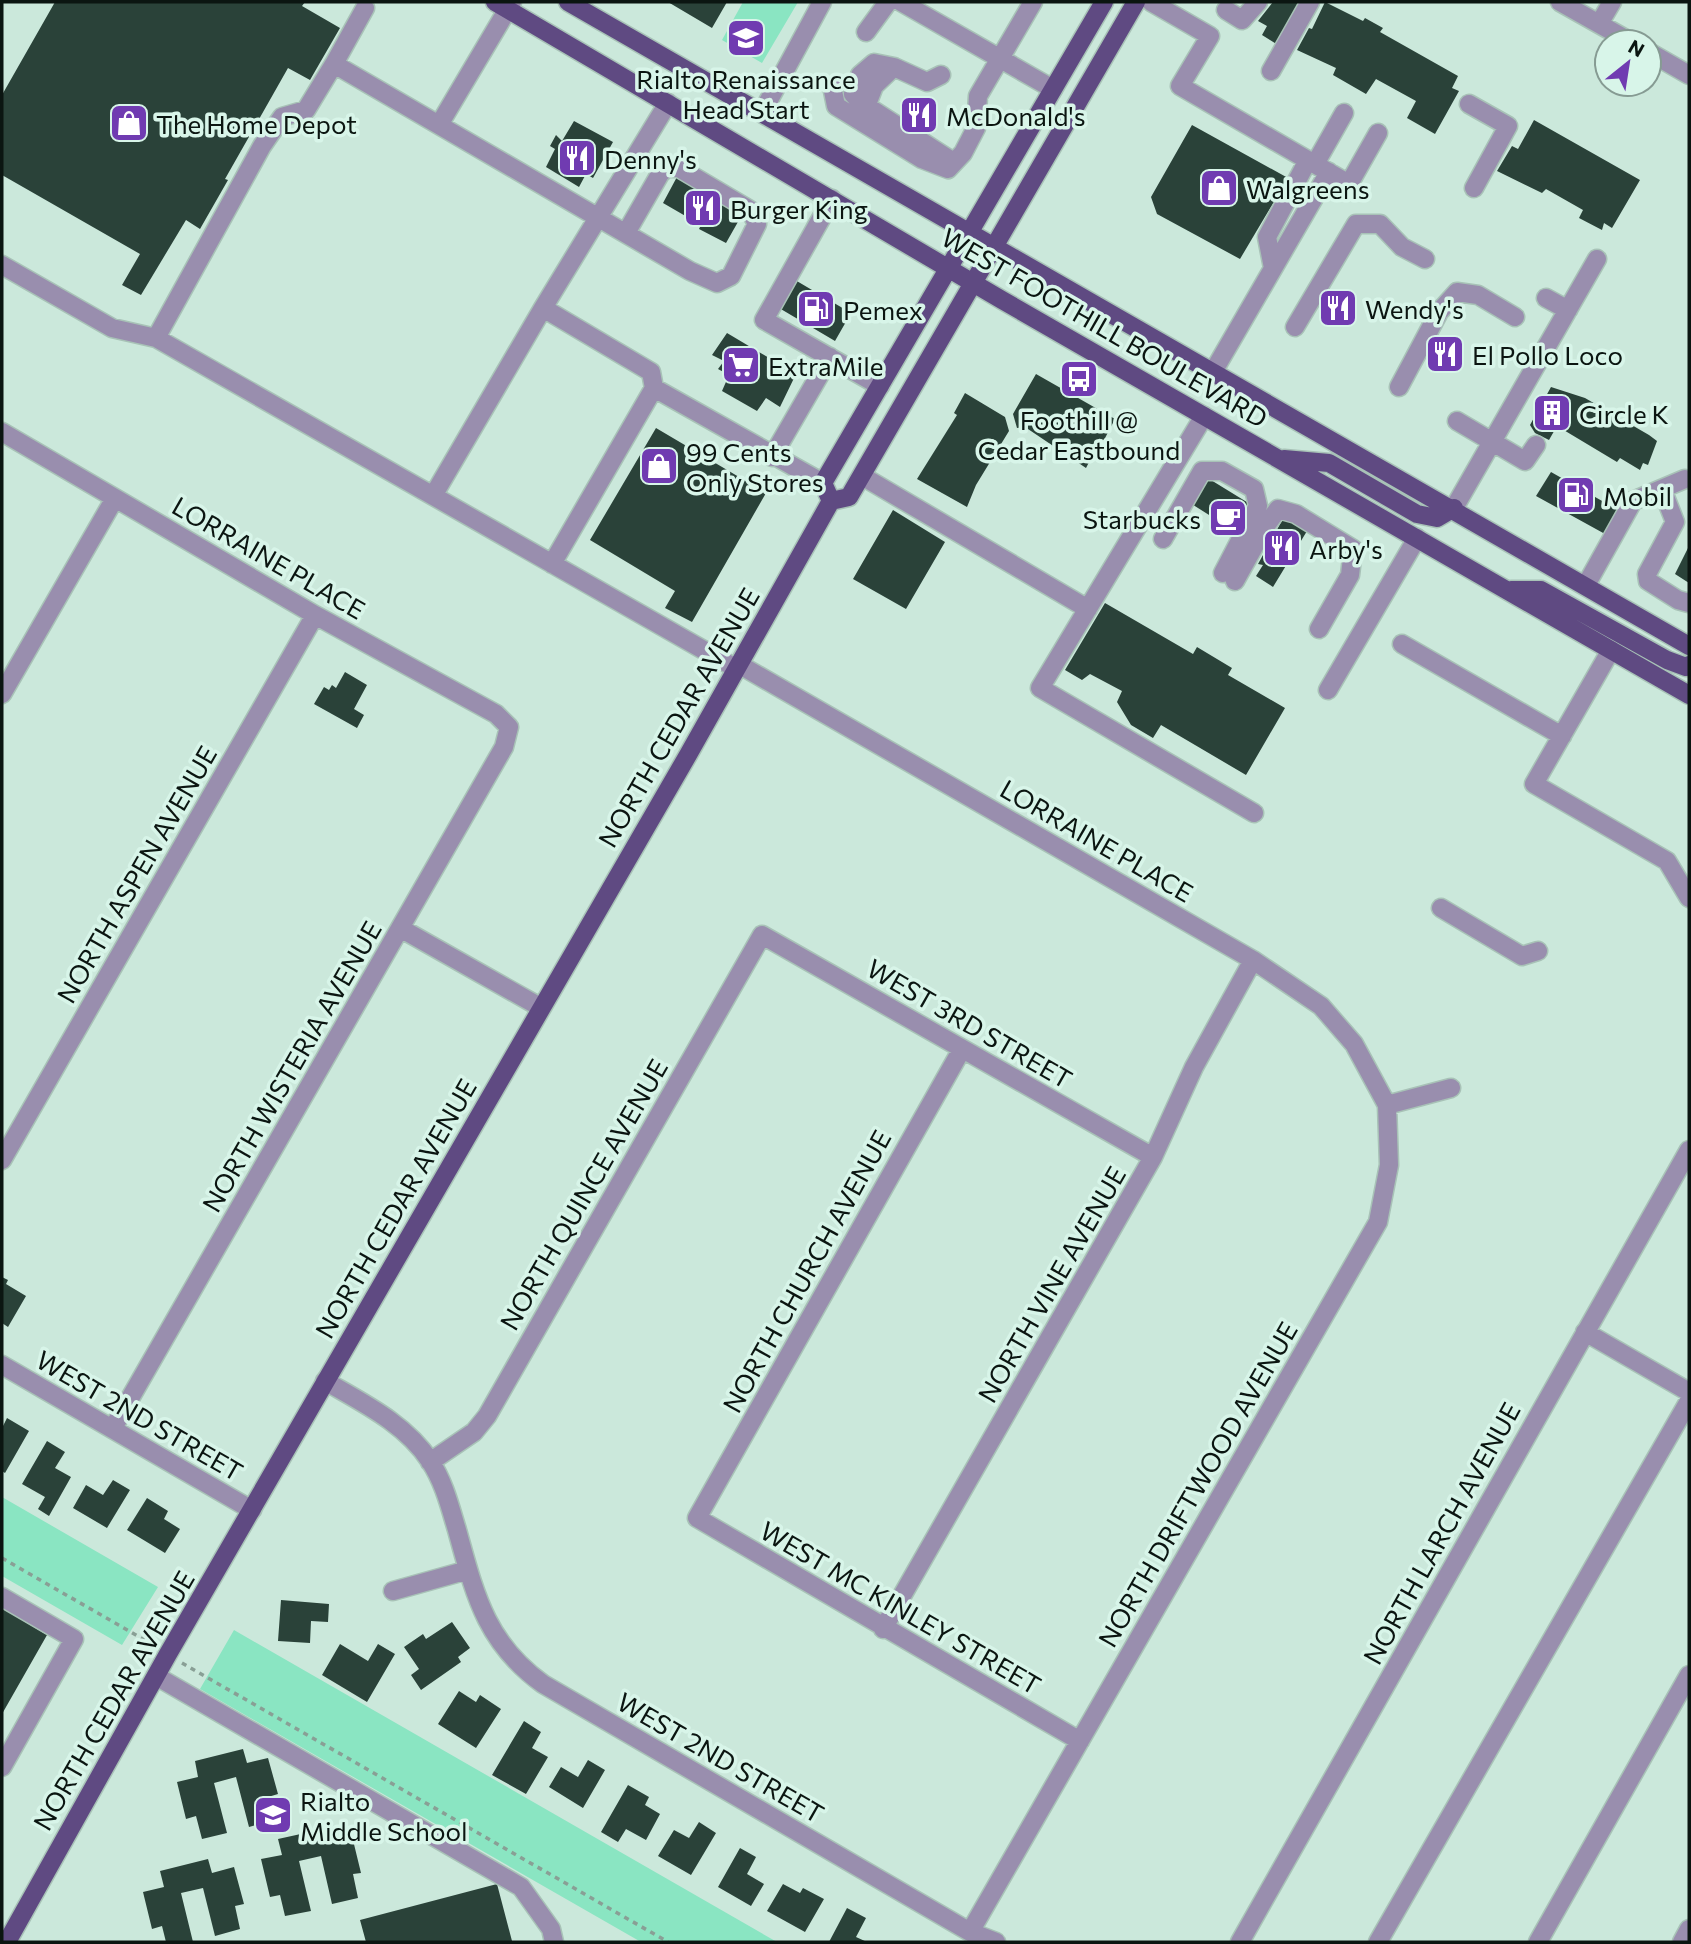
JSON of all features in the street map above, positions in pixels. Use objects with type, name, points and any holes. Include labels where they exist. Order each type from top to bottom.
[{"type":"main road","name":"WEST FOOTHILL BOULEVARD","points":[[569,2],[1454,508],[1689,646]]},
{"type":"main road","points":[[831,501],[823,483],[1104,2]]},
{"type":"main road","name":"NORTH CEDAR AVENUE","points":[[7,1942],[156,1676],[831,501],[849,497],[862,476],[1136,2]]},
{"type":"main road","name":"WEST FOOTHILL BOULEVARD","points":[[505,4],[948,267],[1689,695]]},
{"type":"main road","points":[[1277,458],[1329,463],[1416,514],[1437,518],[1454,508]]},
{"type":"main road","points":[[1507,590],[1541,590],[1667,660],[1686,667],[1689,665]]},
{"type":"street","points":[[763,111],[822,2]]},
{"type":"street","points":[[866,32],[888,2]]},
{"type":"street","points":[[901,2],[1054,89]]},
{"type":"street","points":[[832,86],[836,106],[922,159],[948,169],[978,125],[978,96],[1033,2]]},
{"type":"street","points":[[1151,2],[1210,36],[1180,86],[1349,184],[1378,133]]},
{"type":"street","points":[[1226,10],[1242,20],[1258,2]]},
{"type":"street","points":[[1271,71],[1310,2]]},
{"type":"street","points":[[1560,2],[1606,28]]},
{"type":"street","points":[[1599,24],[1612,2]]},
{"type":"street","points":[[439,125],[505,4]]},
{"type":"street","points":[[156,338],[282,117],[306,110],[365,8]]},
{"type":"street","points":[[1663,60],[1689,75]]},
{"type":"street","points":[[941,75],[926,82],[894,67],[874,63],[860,75],[853,94],[866,107],[954,162]]},
{"type":"street","points":[[334,64],[690,271],[717,284],[731,276],[757,229],[755,216],[750,210],[679,168],[666,168],[626,233]]},
{"type":"street","points":[[433,496],[542,308],[668,103]]},
{"type":"street","points":[[1469,104],[1508,126],[1474,188]]},
{"type":"street","points":[[1213,372],[1273,268],[1267,237],[1317,165],[1344,113]]},
{"type":"street","points":[[832,199],[764,320],[880,386]]},
{"type":"street","points":[[1295,327],[1356,225],[1380,224],[1402,247],[1425,259]]},
{"type":"street","points":[[1454,508],[1598,259]]},
{"type":"street","name":"LORRAINE PLACE","points":[[2,265],[113,328],[156,338],[1253,960],[1321,1006],[1354,1044],[1387,1105]]},
{"type":"street","points":[[1399,387],[1439,312],[1457,292],[1478,295],[1515,317]]},
{"type":"street","points":[[1546,298],[1567,310]]},
{"type":"street","points":[[542,308],[651,372],[654,388],[552,564]]},
{"type":"street","points":[[772,457],[830,357]]},
{"type":"street","points":[[654,388],[772,457],[823,483]]},
{"type":"street","points":[[1204,416],[1040,688],[1254,813]]},
{"type":"street","points":[[1457,421],[1525,461],[1536,445]]},
{"type":"street","name":"LORRAINE PLACE","points":[[2,432],[316,615],[496,714],[509,727]]},
{"type":"street","points":[[1163,539],[1202,471],[1222,471],[1254,489],[1258,506],[1229,577],[1278,509],[1296,514],[1353,550],[1350,575],[1320,629]]},
{"type":"street","points":[[862,476],[1088,609]]},
{"type":"street","points":[[1586,585],[1633,501],[1685,479]]},
{"type":"street","points":[[1662,489],[1675,522],[1647,573],[1648,581],[1678,600],[1689,603]]},
{"type":"street","points":[[2,694],[115,498]]},
{"type":"street","points":[[1328,690],[1417,538]]},
{"type":"street","name":"NORTH ASPEN AVENUE","points":[[2,1160],[316,615]]},
{"type":"street","points":[[1402,644],[1562,736]]},
{"type":"street","points":[[1611,650],[1534,784],[1667,861],[1689,898]]},
{"type":"street","name":"NORTH WISTERIA AVENUE","points":[[113,1428],[504,747],[509,727]]},
{"type":"street","points":[[1441,908],[1522,956],[1538,951]]},
{"type":"street","points":[[400,928],[540,1007]]},
{"type":"street","name":"WEST 3RD STREET","points":[[762,935],[1153,1157]]},
{"type":"street","name":"NORTH QUINCE AVENUE","points":[[430,1462],[474,1432],[487,1416],[762,935]]},
{"type":"street","name":"NORTH VINE AVENUE","points":[[883,1629],[1153,1157],[1194,1067],[1253,960]]},
{"type":"street","name":"NORTH CHURCH AVENUE","points":[[697,1518],[962,1049]]},
{"type":"street","points":[[1387,1105],[1451,1088]]},
{"type":"street","name":"NORTH DRIFTWOOD AVENUE","points":[[970,1932],[1378,1222],[1389,1165],[1387,1105]]},
{"type":"street","name":"NORTH LARCH AVENUE","points":[[1240,1942],[1689,1150]]},
{"type":"street","points":[[1585,1332],[1689,1392]]},
{"type":"street","name":"WEST 2ND STREET","points":[[2,1365],[252,1510]]},
{"type":"street","name":"WEST 2ND STREET","points":[[325,1381],[390,1420],[412,1439],[430,1462],[447,1496],[481,1610],[504,1651],[543,1684],[970,1932],[996,1942]]},
{"type":"street","points":[[1378,1942],[1689,1401]]},
{"type":"street","name":"WEST MC KINLEY STREET","points":[[697,1518],[883,1629],[1080,1741]]},
{"type":"street","points":[[393,1591],[468,1570]]},
{"type":"street","points":[[2,1597],[74,1639],[2,1767]]},
{"type":"street","points":[[1538,1942],[1689,1675]]},
{"type":"street","points":[[156,1676],[521,1887],[551,1930],[554,1942]]},
{"type":"street","points":[[1682,1942],[1689,1929]]},
{"type":"path","points":[[2,1558],[134,1634]]},
{"type":"path","points":[[195,1671],[668,1942]]},
{"type":"green space","points":[[743,2],[798,2],[762,63],[722,40]]},
{"type":"green space","points":[[2,1497],[158,1587],[122,1645],[2,1576]]},
{"type":"green space","points":[[234,1630],[777,1942],[641,1942],[200,1689]]},
{"type":"building","name":"The Home Depot","points":[[55,2],[305,2],[302,6],[340,28],[310,80],[288,68],[200,229],[186,220],[141,295],[122,285],[140,254],[2,175],[2,95]]},
{"type":"building","points":[[668,2],[727,2],[712,28]]},
{"type":"building","points":[[1273,2],[1300,2],[1294,11],[1297,13],[1278,45],[1262,35],[1267,26],[1258,21]]},
{"type":"building","points":[[1325,2],[1383,28],[1380,32],[1458,76],[1452,88],[1459,91],[1435,134],[1407,118],[1416,101],[1376,79],[1366,94],[1333,75],[1336,68],[1297,50],[1309,28],[1312,29]]},
{"type":"building","points":[[1534,120],[1640,180],[1612,228],[1604,223],[1602,230],[1579,218],[1583,210],[1546,189],[1542,193],[1497,171],[1512,146],[1518,149]]},
{"type":"building","name":"Denny's","points":[[574,121],[613,142],[593,178],[586,174],[579,187],[546,167],[555,149],[550,146],[556,135],[562,141]]},
{"type":"building","name":"Walgreens","points":[[1192,125],[1288,178],[1240,259],[1157,214],[1151,197]]},
{"type":"building","name":"Burger King","points":[[678,175],[743,213],[726,243],[699,229],[701,225],[663,203]]},
{"type":"building","points":[[790,277],[851,313],[835,341],[774,305]]},
{"type":"building","points":[[727,333],[796,374],[780,407],[766,398],[757,411],[722,391],[729,375],[718,369],[724,361],[712,355]]},
{"type":"building","points":[[1036,374],[1115,419],[1086,468],[1025,427],[1017,428],[1013,414]]},
{"type":"building","name":"Circle K","points":[[1551,387],[1585,398],[1657,441],[1648,465],[1643,463],[1640,470],[1620,458],[1617,462],[1557,426],[1549,440],[1535,433],[1530,425]]},
{"type":"building","points":[[965,393],[1005,417],[1009,431],[976,485],[967,507],[917,479],[957,415],[954,413]]},
{"type":"building","points":[[656,428],[766,493],[692,622],[665,608],[675,591],[590,540]]},
{"type":"building","points":[[1551,472],[1618,510],[1605,534],[1536,496]]},
{"type":"building","name":"Starbucks","points":[[1206,477],[1250,504],[1236,532],[1179,496]]},
{"type":"building","points":[[893,510],[945,542],[906,609],[853,579]]},
{"type":"building","name":"Arby's","points":[[1284,517],[1307,531],[1273,587],[1256,576],[1263,565],[1258,564]]},
{"type":"building","points":[[1689,546],[1689,583],[1675,574]]},
{"type":"building","points":[[1105,603],[1193,654],[1197,647],[1232,668],[1228,675],[1285,708],[1246,775],[1161,725],[1153,738],[1131,725],[1117,702],[1122,691],[1090,674],[1082,680],[1065,670]]},
{"type":"building","points":[[345,672],[367,685],[354,709],[364,715],[357,728],[314,704],[324,687],[329,690],[332,685],[336,688]]},
{"type":"building","points":[[2,1277],[8,1280],[6,1284],[26,1296],[8,1327],[2,1323]]},
{"type":"building","points":[[7,1418],[29,1431],[5,1473],[2,1471],[2,1428]]},
{"type":"building","points":[[47,1441],[65,1452],[55,1468],[71,1477],[49,1516],[38,1509],[45,1497],[22,1484]]},
{"type":"building","points":[[113,1480],[130,1490],[107,1528],[73,1508],[86,1485],[103,1495]]},
{"type":"building","points":[[147,1498],[168,1511],[164,1519],[180,1529],[165,1553],[127,1530]]},
{"type":"building","points":[[281,1600],[329,1604],[328,1622],[311,1621],[310,1643],[278,1641]]},
{"type":"building","points":[[2,1608],[47,1635],[2,1714]]},
{"type":"building","points":[[452,1622],[470,1648],[458,1657],[461,1662],[421,1690],[411,1675],[419,1669],[404,1647],[423,1634],[426,1639]]},
{"type":"building","points":[[340,1644],[368,1661],[378,1644],[395,1654],[367,1702],[322,1675]]},
{"type":"building","points":[[459,1691],[476,1702],[480,1695],[501,1709],[476,1748],[438,1724]]},
{"type":"building","points":[[524,1721],[541,1732],[532,1748],[548,1757],[526,1794],[492,1775]]},
{"type":"building","points":[[243,1749],[247,1763],[268,1758],[278,1794],[268,1797],[274,1820],[249,1827],[236,1777],[214,1783],[227,1833],[202,1839],[196,1816],[186,1819],[177,1782],[198,1777],[195,1761]]},
{"type":"building","points":[[588,1760],[605,1770],[583,1808],[549,1787],[561,1767],[578,1777]]},
{"type":"building","points":[[628,1785],[649,1797],[645,1805],[660,1814],[646,1840],[626,1829],[618,1842],[601,1832]]},
{"type":"building","points":[[699,1822],[716,1833],[691,1875],[658,1856],[674,1830],[689,1838]]},
{"type":"building","points":[[328,1828],[331,1840],[352,1836],[361,1873],[353,1874],[358,1898],[332,1904],[321,1856],[299,1861],[311,1911],[285,1916],[280,1895],[270,1897],[261,1859],[282,1855],[278,1839]]},
{"type":"building","points":[[740,1848],[756,1857],[747,1874],[764,1884],[751,1906],[718,1887]]},
{"type":"building","points":[[208,1859],[212,1873],[234,1867],[244,1904],[235,1906],[240,1929],[215,1936],[203,1888],[181,1893],[193,1942],[166,1942],[162,1926],[152,1929],[143,1892],[164,1887],[160,1871]]},
{"type":"building","points":[[497,1884],[512,1941],[366,1942],[360,1920]]},
{"type":"building","points":[[783,1884],[800,1893],[803,1888],[824,1899],[805,1932],[767,1911]]},
{"type":"building","points":[[847,1908],[866,1918],[856,1937],[867,1942],[829,1942]]},
{"type":"place","name":"Rialto Renaissance Head Start","points":[[746,38]]},
{"type":"place","name":"McDonald's","points":[[919,115]]},
{"type":"place","name":"The Home Depot","points":[[129,123]]},
{"type":"place","name":"Denny's","points":[[577,158]]},
{"type":"place","name":"Walgreens","points":[[1219,188]]},
{"type":"place","name":"Burger King","points":[[703,208]]},
{"type":"place","name":"Wendy's","points":[[1338,308]]},
{"type":"place","name":"Pemex","points":[[816,309]]},
{"type":"place","name":"El Pollo Loco","points":[[1445,354]]},
{"type":"place","name":"ExtraMile","points":[[741,365]]},
{"type":"place","name":"Foothill @ Cedar Eastbound","points":[[1079,379]]},
{"type":"place","name":"Circle K","points":[[1552,413]]},
{"type":"place","name":"99 Cents Only Stores","points":[[659,466]]},
{"type":"place","name":"Mobil","points":[[1576,495]]},
{"type":"place","name":"Starbucks","points":[[1228,518]]},
{"type":"place","name":"Arby's","points":[[1282,548]]},
{"type":"place","name":"Rialto Middle School","points":[[273,1815]]}]
